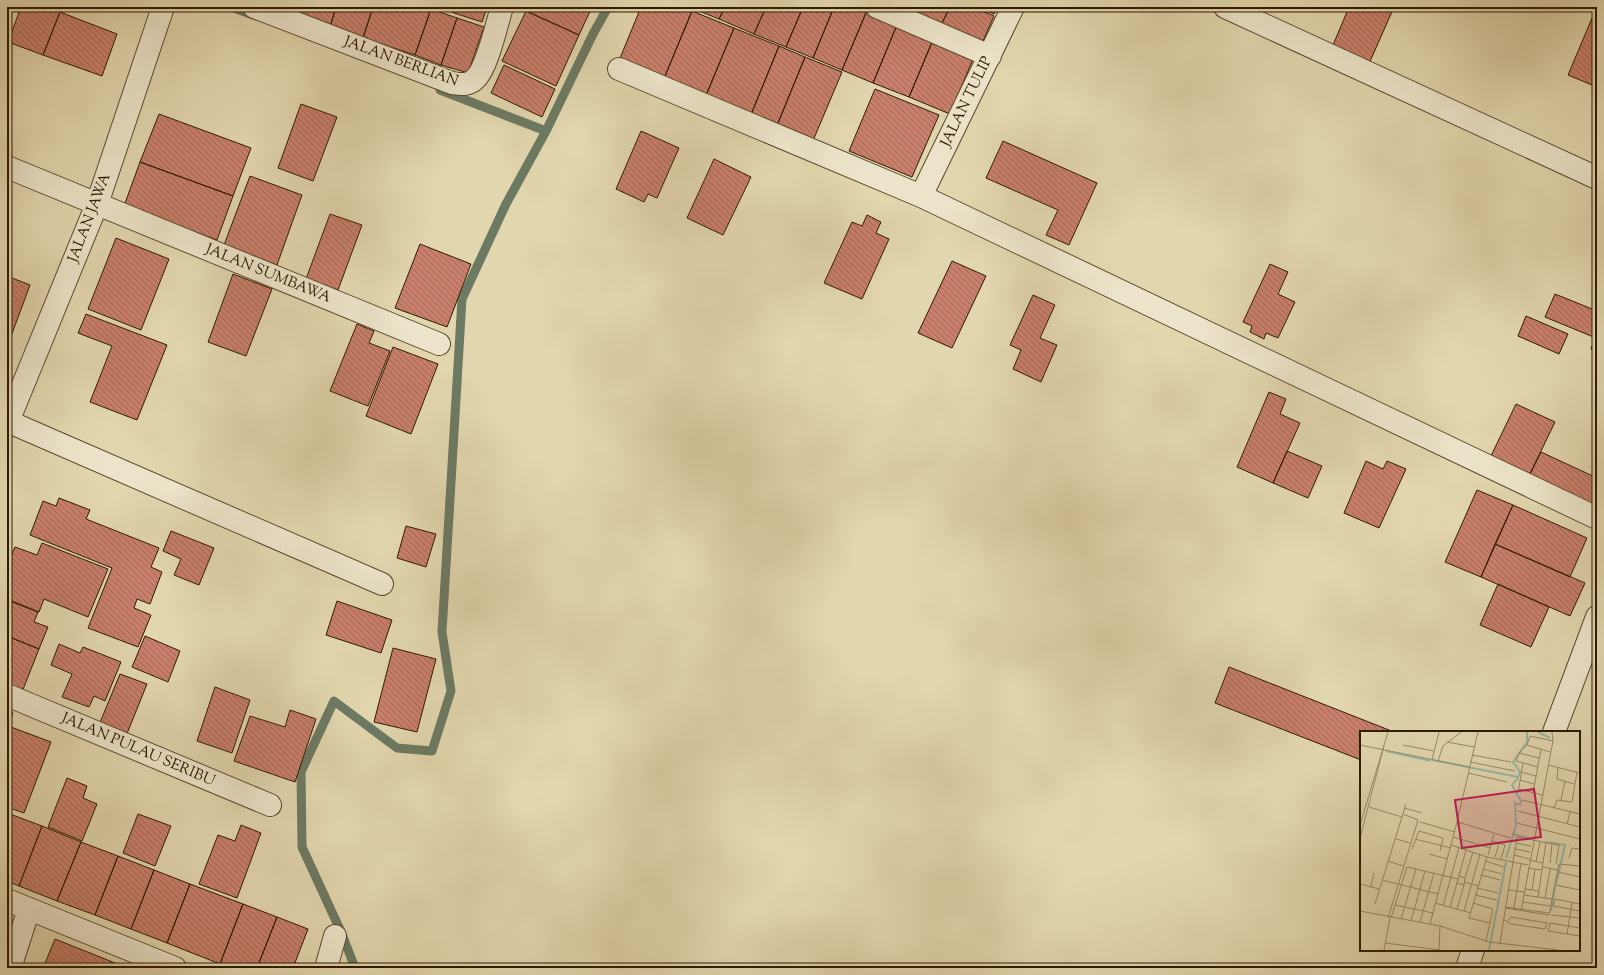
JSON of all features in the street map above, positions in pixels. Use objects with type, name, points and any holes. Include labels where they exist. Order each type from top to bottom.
[{"type":"street","name":"JALAN JAWA","points":[[7,422],[98,204],[163,7]]},
{"type":"street","name":"JALAN BERLIAN","points":[[254,7],[452,83],[464,85],[475,80],[482,69],[502,7]]},
{"type":"street","points":[[877,7],[990,56]]},
{"type":"street","name":"JALAN TULIP","points":[[921,196],[1013,7]]},
{"type":"street","points":[[1225,7],[1597,178]]},
{"type":"street","points":[[619,69],[921,196],[1597,518]]},
{"type":"street","name":"JALAN SUMBAWA","points":[[7,167],[439,344]]},
{"type":"street","points":[[7,422],[382,584]]},
{"type":"street","points":[[1554,731],[1597,617]]},
{"type":"street","name":"JALAN PULAU SERIBU","points":[[7,695],[270,805]]},
{"type":"street","points":[[7,900],[175,968]]},
{"type":"street","points":[[10,968],[29,909]]},
{"type":"street","points":[[326,968],[335,936]]},
{"type":"street","points":[[1467,968],[1473,951]]},
{"type":"building","points":[[21,7],[46,7],[60,12],[43,55],[8,42]]},
{"type":"building","points":[[295,7],[336,7],[330,27],[292,14]]},
{"type":"building","points":[[336,7],[373,7],[363,38],[330,27]]},
{"type":"building","points":[[373,7],[426,7],[431,9],[415,55],[363,38]]},
{"type":"building","points":[[453,7],[487,7],[482,22],[451,12]]},
{"type":"building","points":[[528,7],[592,7],[579,35],[526,11]]},
{"type":"building","points":[[641,7],[683,7],[692,11],[663,81],[618,63]]},
{"type":"building","points":[[701,7],[725,7],[719,19],[699,11]]},
{"type":"building","points":[[725,7],[766,7],[754,34],[719,19]]},
{"type":"building","points":[[766,7],[803,7],[786,47],[754,34]]},
{"type":"building","points":[[803,7],[834,7],[813,58],[786,47]]},
{"type":"building","points":[[834,7],[868,8],[842,70],[813,58]]},
{"type":"building","points":[[889,7],[950,7],[938,31]]},
{"type":"building","points":[[950,7],[974,7],[994,16],[979,50],[938,31]]},
{"type":"building","points":[[979,7],[997,7],[994,14]]},
{"type":"building","points":[[1349,7],[1394,7],[1368,66],[1331,50]]},
{"type":"building","points":[[868,8],[899,20],[873,83],[842,70]]},
{"type":"building","points":[[431,9],[457,18],[441,65],[415,55]]},
{"type":"building","points":[[526,11],[579,35],[556,86],[502,61]]},
{"type":"building","points":[[692,11],[734,28],[705,98],[663,81]]},
{"type":"building","points":[[60,12],[117,34],[102,76],[43,55]]},
{"type":"building","points":[[457,18],[484,27],[468,73],[441,65]]},
{"type":"building","points":[[1592,18],[1597,20],[1597,87],[1568,75]]},
{"type":"building","points":[[899,20],[935,35],[909,97],[873,83]]},
{"type":"building","points":[[734,28],[779,46],[750,117],[705,98]]},
{"type":"building","points":[[935,35],[976,52],[950,114],[909,97]]},
{"type":"building","points":[[779,46],[805,57],[776,128],[750,117]]},
{"type":"building","points":[[805,57],[842,72],[812,143],[776,128]]},
{"type":"building","points":[[504,65],[555,89],[542,117],[491,93]]},
{"type":"building","points":[[875,89],[939,115],[912,177],[849,151]]},
{"type":"building","points":[[301,104],[337,117],[313,181],[278,168]]},
{"type":"building","points":[[159,114],[251,148],[233,196],[140,162]]},
{"type":"building","points":[[641,131],[679,148],[657,198],[648,194],[644,202],[616,189]]},
{"type":"building","points":[[1003,141],[1097,183],[1069,245],[1046,235],[1058,210],[986,178]]},
{"type":"building","points":[[714,159],[751,177],[723,235],[687,218]]},
{"type":"building","points":[[140,162],[233,196],[217,240],[124,206]]},
{"type":"building","points":[[250,176],[302,195],[277,265],[224,245]]},
{"type":"building","points":[[330,214],[362,225],[338,290],[306,279]]},
{"type":"building","points":[[867,215],[881,222],[876,233],[889,239],[862,299],[824,283],[852,222],[862,226]]},
{"type":"building","points":[[116,238],[169,259],[141,330],[88,309]]},
{"type":"building","points":[[420,244],[471,264],[447,327],[395,308]]},
{"type":"building","points":[[952,261],[986,276],[952,348],[918,333]]},
{"type":"building","points":[[1270,264],[1288,272],[1278,294],[1295,302],[1278,338],[1266,333],[1264,339],[1250,332],[1252,326],[1243,322]]},
{"type":"building","points":[[233,274],[272,289],[246,356],[208,342]]},
{"type":"building","points":[[7,276],[30,285],[10,339],[7,337]]},
{"type":"building","points":[[1555,294],[1597,311],[1596,338],[1545,317]]},
{"type":"building","points":[[1033,295],[1055,305],[1040,338],[1057,345],[1041,382],[1013,369],[1021,350],[1010,345]]},
{"type":"building","points":[[86,314],[167,345],[137,420],[90,402],[112,346],[78,333]]},
{"type":"building","points":[[1526,316],[1568,334],[1559,354],[1518,336]]},
{"type":"building","points":[[357,324],[374,331],[369,343],[390,351],[368,406],[330,391]]},
{"type":"building","points":[[1597,334],[1597,352],[1591,349]]},
{"type":"building","points":[[393,347],[438,364],[411,434],[366,416]]},
{"type":"building","points":[[1269,392],[1286,399],[1280,414],[1300,423],[1273,483],[1237,467]]},
{"type":"building","points":[[1516,404],[1555,422],[1528,478],[1489,460]]},
{"type":"building","points":[[1287,451],[1322,466],[1308,498],[1273,483]]},
{"type":"building","points":[[1541,452],[1597,478],[1597,495],[1591,508],[1528,478]]},
{"type":"building","points":[[1366,461],[1383,469],[1387,461],[1406,469],[1379,528],[1344,513]]},
{"type":"building","points":[[1477,490],[1513,505],[1481,577],[1445,562]]},
{"type":"building","points":[[59,498],[90,510],[86,519],[159,548],[151,567],[162,572],[150,604],[137,599],[134,608],[151,615],[138,647],[88,628],[112,568],[30,535],[43,501],[56,506]]},
{"type":"building","points":[[1513,505],[1587,538],[1570,577],[1495,544]]},
{"type":"building","points":[[406,526],[436,534],[426,567],[397,558]]},
{"type":"building","points":[[171,531],[214,548],[199,585],[174,575],[181,559],[163,551]]},
{"type":"building","points":[[42,543],[108,569],[88,617],[44,599],[39,612],[7,599],[7,565],[15,547],[37,555]]},
{"type":"building","points":[[1495,544],[1585,583],[1570,616],[1481,577]]},
{"type":"building","points":[[1498,584],[1549,607],[1531,647],[1480,625]]},
{"type":"building","points":[[7,600],[38,612],[34,622],[48,627],[39,649],[7,636]]},
{"type":"building","points":[[337,601],[392,620],[381,653],[326,635]]},
{"type":"building","points":[[7,636],[39,649],[22,692],[7,686]]},
{"type":"building","points":[[145,636],[180,651],[168,682],[132,667]]},
{"type":"building","points":[[59,644],[80,653],[83,647],[121,662],[105,701],[94,696],[89,707],[62,697],[72,674],[51,665]]},
{"type":"building","points":[[393,648],[436,659],[417,732],[374,722]]},
{"type":"building","points":[[1229,667],[1391,731],[1360,731],[1360,760],[1215,703]]},
{"type":"building","points":[[120,674],[147,684],[126,736],[99,725]]},
{"type":"building","points":[[215,687],[250,700],[232,753],[197,741]]},
{"type":"building","points":[[7,710],[13,713],[7,729]]},
{"type":"building","points":[[290,710],[316,719],[295,782],[234,761],[250,716],[285,727]]},
{"type":"building","points":[[11,727],[51,742],[24,813],[7,807],[7,736]]},
{"type":"building","points":[[67,778],[87,786],[83,798],[97,804],[82,841],[48,827]]},
{"type":"building","points":[[10,814],[42,826],[19,886],[7,881],[7,821]]},
{"type":"building","points":[[138,814],[171,826],[155,866],[123,853]]},
{"type":"building","points":[[241,825],[261,833],[237,898],[199,884],[218,835],[235,841]]},
{"type":"building","points":[[42,826],[81,842],[57,901],[19,886]]},
{"type":"building","points":[[81,842],[118,856],[95,915],[57,901]]},
{"type":"building","points":[[118,856],[154,870],[131,929],[95,915]]},
{"type":"building","points":[[154,870],[190,884],[167,943],[131,929]]},
{"type":"building","points":[[190,884],[243,904],[220,964],[167,943]]},
{"type":"building","points":[[243,904],[277,917],[257,968],[231,968],[220,964]]},
{"type":"building","points":[[277,917],[308,929],[293,968],[257,968]]},
{"type":"building","points":[[55,939],[115,963],[113,968],[43,968]]},
{"type":"waterway","points":[[231,7],[256,16]]},
{"type":"waterway","points":[[546,131],[593,34],[608,7]]},
{"type":"waterway","points":[[355,968],[342,934],[302,847],[301,772],[334,701],[397,748],[432,751],[451,691],[442,632],[462,299],[506,204],[546,131],[440,90]]}]
